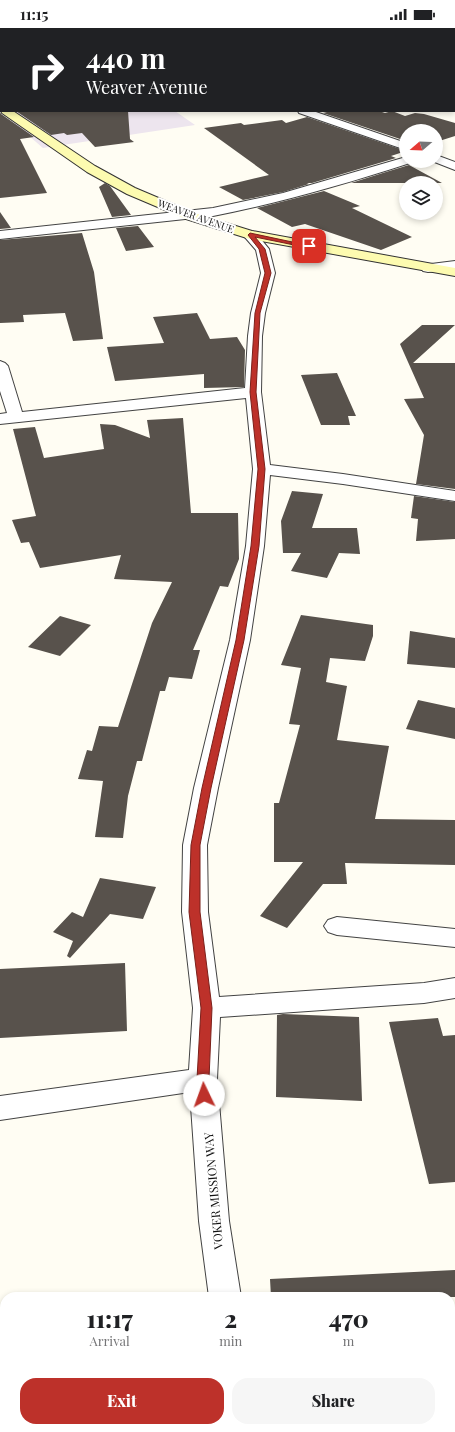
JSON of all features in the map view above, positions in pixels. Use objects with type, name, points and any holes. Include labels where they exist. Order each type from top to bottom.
[{"type":"street","name":"WEAVER AVENUE","points":[[7,112],[91,169],[131,191],[190,216],[250,235],[455,272]]},
{"type":"street","points":[[306,112],[399,145]]},
{"type":"street","points":[[443,161],[455,166]]},
{"type":"street","points":[[0,235],[121,221],[190,216],[241,207],[316,189],[399,163]]},
{"type":"street","name":"VOKER MISSION WAY","points":[[224,1292],[214,1221],[203,1079],[207,1008],[195,912],[196,845],[206,788],[240,640],[255,546],[262,469],[253,392],[258,313],[268,273],[262,249],[250,235]]},
{"type":"street","points":[[428,268],[455,265]]},
{"type":"street","points":[[0,366],[16,417]]},
{"type":"street","points":[[0,419],[253,392]]},
{"type":"street","points":[[262,469],[343,479],[455,496]]},
{"type":"street","points":[[337,926],[455,938]]},
{"type":"street","points":[[207,1008],[424,992],[455,988]]},
{"type":"street","points":[[0,1108],[203,1079]]},
{"type":"shaded area","points":[[1,112],[176,112],[195,125],[43,148]]},
{"type":"building","points":[[0,112],[34,137],[20,139],[47,193],[0,198]]},
{"type":"building","points":[[17,112],[128,112],[130,139],[134,142],[95,147],[82,133],[51,135]]},
{"type":"building","points":[[395,112],[405,116],[415,113],[424,114],[455,123],[455,136],[443,140],[443,124],[399,124],[399,139],[323,113]]},
{"type":"building","points":[[307,117],[399,149],[399,153],[391,156],[396,158],[312,183],[307,183],[309,184],[283,192],[243,200],[219,187],[269,175],[204,128],[282,120],[286,123]]},
{"type":"building","points":[[399,168],[414,168],[429,176],[399,176],[399,183],[351,183]]},
{"type":"building","points":[[105,183],[110,186],[131,215],[112,217],[99,187]]},
{"type":"building","points":[[324,191],[360,206],[352,208],[412,237],[381,250],[305,224],[292,227],[257,208]]},
{"type":"building","points":[[0,212],[11,228],[0,229]]},
{"type":"building","points":[[138,226],[154,247],[126,251],[116,228]]},
{"type":"building","points":[[82,233],[94,272],[103,339],[73,341],[65,313],[23,315],[24,322],[0,323],[0,240]]},
{"type":"building","points":[[197,313],[210,339],[237,337],[245,350],[244,387],[204,388],[204,374],[115,381],[107,347],[164,343],[153,317]]},
{"type":"building","points":[[422,325],[455,325],[413,363],[455,363],[455,489],[416,484],[424,435],[404,399],[424,398],[400,344]]},
{"type":"building","points":[[337,373],[356,416],[348,416],[350,425],[321,425],[301,375]]},
{"type":"building","points":[[183,418],[191,513],[238,513],[239,559],[228,587],[220,586],[193,650],[200,650],[192,679],[169,677],[165,691],[160,691],[142,761],[137,761],[128,796],[123,838],[95,837],[103,781],[78,779],[87,750],[92,751],[99,726],[118,727],[152,623],[172,582],[114,579],[121,555],[40,568],[29,542],[21,543],[12,520],[36,516],[13,429],[35,427],[44,458],[104,449],[100,424],[115,425],[150,438],[147,420]]},
{"type":"building","points":[[292,491],[323,494],[312,528],[357,528],[360,554],[339,553],[327,578],[291,571],[301,553],[283,553],[281,521]]},
{"type":"building","points":[[414,496],[455,502],[455,539],[416,541],[418,519],[411,518]]},
{"type":"building","points":[[301,615],[373,625],[373,636],[365,661],[330,658],[326,682],[347,686],[337,740],[389,746],[375,819],[455,820],[455,865],[345,863],[347,884],[323,884],[287,928],[260,916],[303,862],[274,862],[274,803],[279,803],[300,725],[289,724],[301,668],[281,665]]},
{"type":"building","points":[[60,616],[91,625],[60,656],[28,647]]},
{"type":"building","points":[[410,631],[455,638],[455,668],[407,664]]},
{"type":"building","points":[[418,700],[455,708],[455,739],[406,729]]},
{"type":"building","points":[[100,878],[156,887],[143,919],[110,914],[70,958],[67,956],[73,941],[53,932],[72,912],[83,917]]},
{"type":"building","points":[[125,963],[127,1031],[0,1038],[0,969]]},
{"type":"building","points":[[277,1015],[359,1017],[362,1101],[276,1097]]},
{"type":"building","points":[[438,1018],[443,1036],[455,1035],[455,1182],[429,1184],[389,1022]]},
{"type":"building","points":[[455,1270],[455,1292],[271,1292],[270,1279]]},
{"type":"route","points":[[204,1095],[203,1079],[207,1008],[195,912],[196,845],[206,788],[240,640],[255,546],[262,469],[259,432],[253,392],[258,313],[268,273],[266,259],[262,249],[250,235],[309,246]]}]
